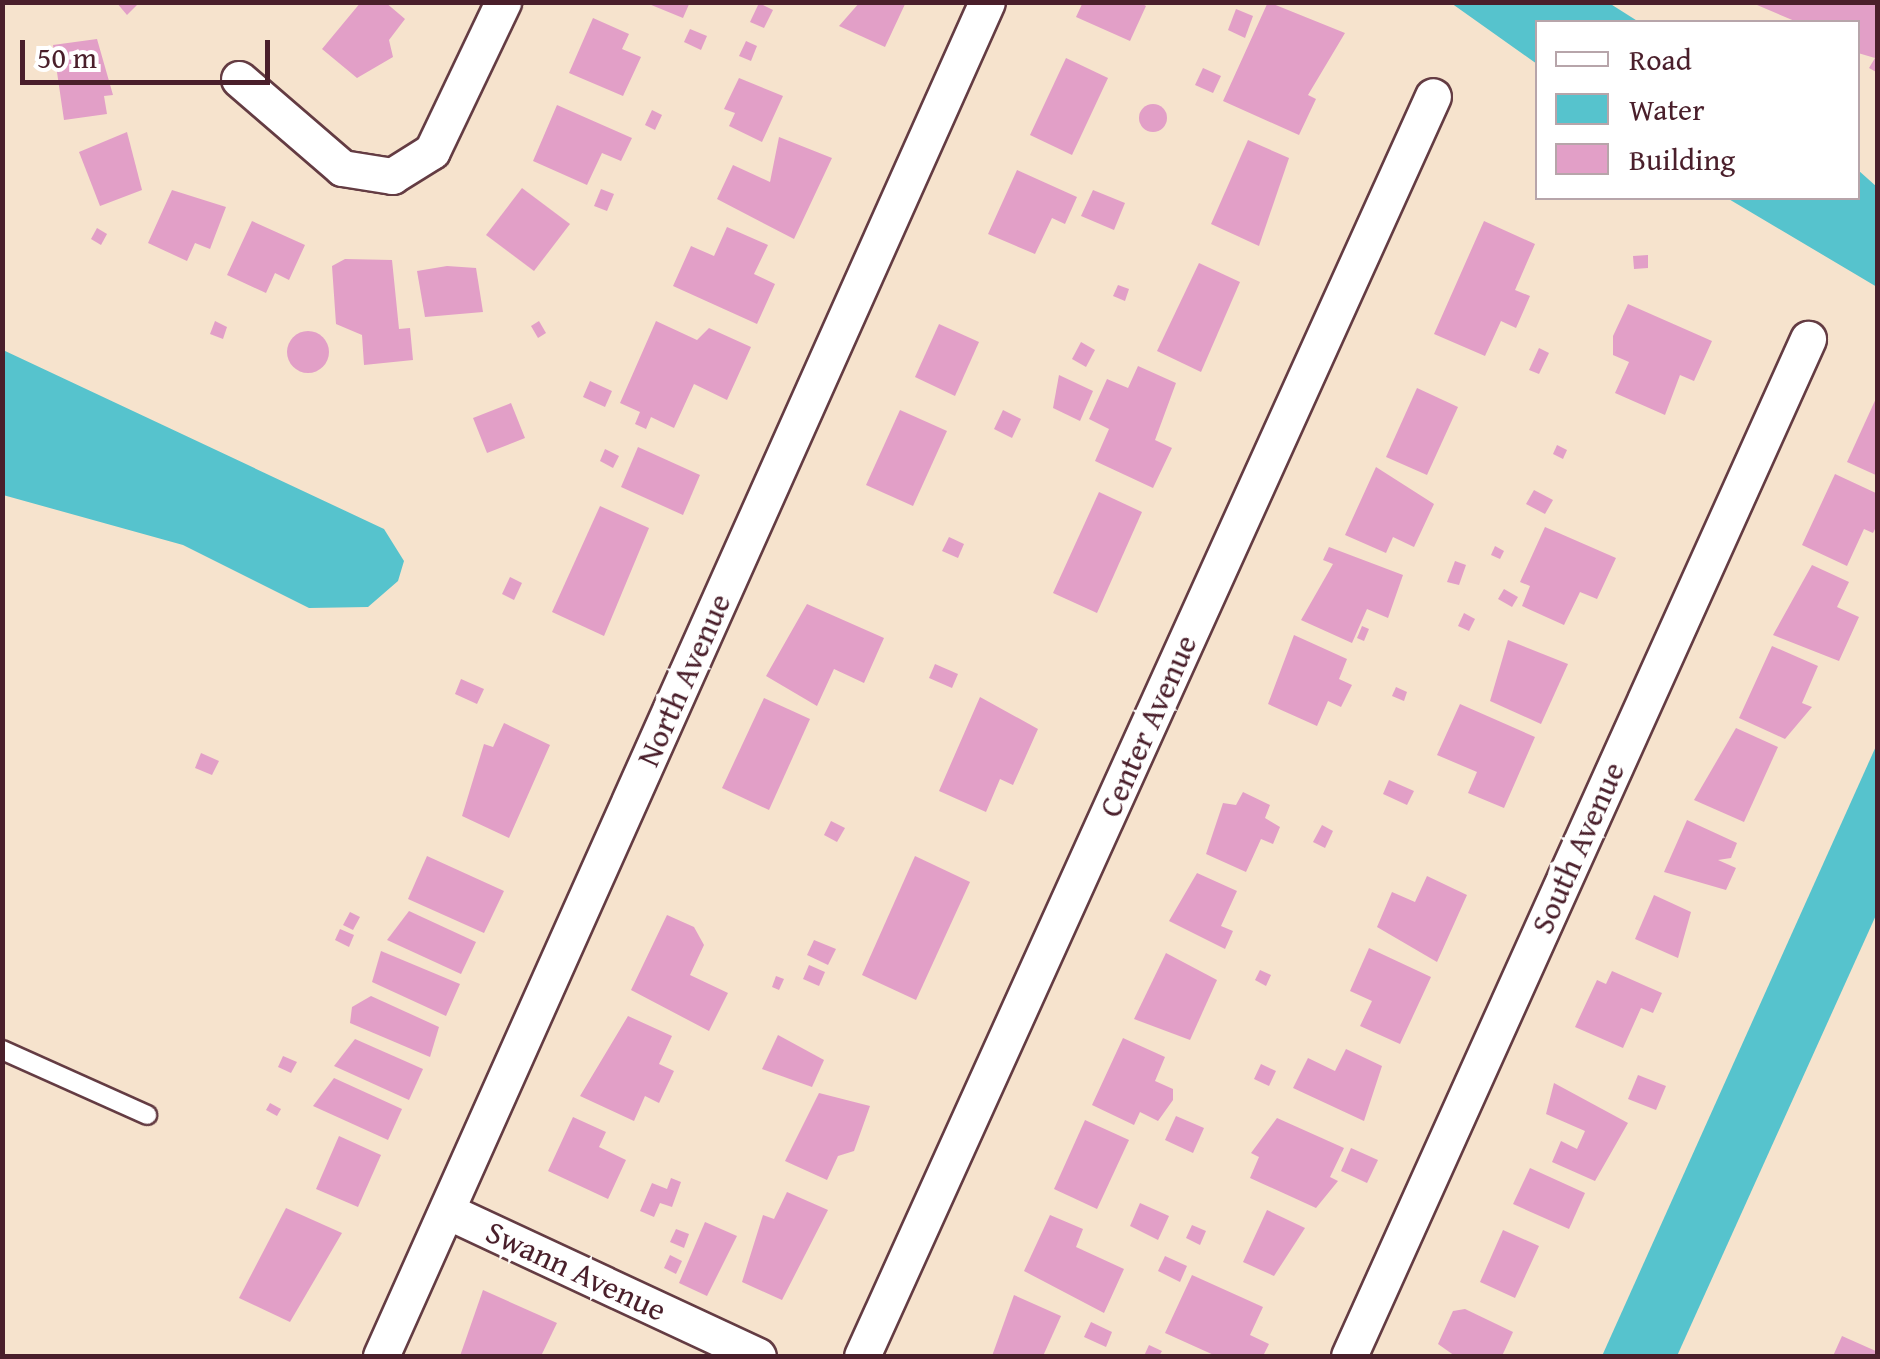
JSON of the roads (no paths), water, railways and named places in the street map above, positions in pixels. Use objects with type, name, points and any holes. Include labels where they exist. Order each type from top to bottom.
[{"type":"street","points":[[238,79],[342,168],[392,176],[432,152],[503,2]]},
{"type":"street","name":"North Avenue","points":[[381,1356],[987,2]]},
{"type":"street","name":"Center Avenue","points":[[862,1356],[1433,96]]},
{"type":"street","name":"South Avenue","points":[[1349,1356],[1808,339]]},
{"type":"street","name":"Swann Avenue","points":[[447,1211],[758,1356]]},
{"type":"lane","points":[[2,1050],[148,1116]]},
{"type":"water","points":[[1451,3],[1609,3],[1636,20],[1535,20],[1535,63]]},
{"type":"water","points":[[1860,172],[1877,187],[1877,287],[1730,200],[1860,200]]},
{"type":"water","points":[[3,350],[384,529],[404,561],[398,581],[368,607],[309,608],[183,545],[3,495]]},
{"type":"water","points":[[1877,744],[1877,913],[1677,1356],[1602,1356]]}]
